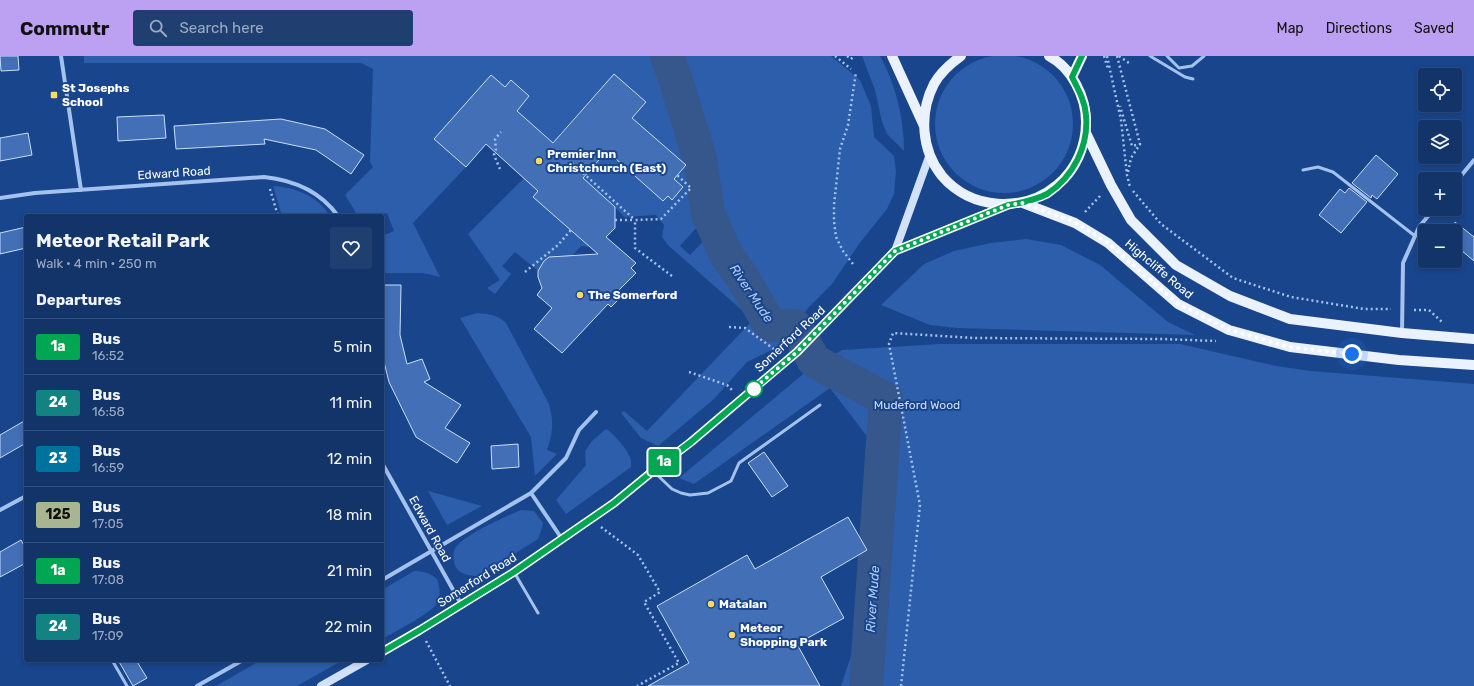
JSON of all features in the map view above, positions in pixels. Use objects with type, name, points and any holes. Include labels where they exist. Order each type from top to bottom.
[{"type":"main road","points":[[892,56],[924,126]]},
{"type":"main road","points":[[961,56],[948,66],[934,83],[926,104],[924,126],[925,140],[930,154],[942,176],[961,192],[983,202],[1008,205],[1023,203],[1046,194],[1066,178],[1079,157],[1086,133],[1086,113],[1081,94],[1072,77],[1049,56]]},
{"type":"main road","points":[[1072,77],[1082,56]]},
{"type":"main road","name":"Highcliffe Road","points":[[1086,133],[1111,185],[1131,220],[1176,266],[1230,296],[1290,319],[1402,333],[1474,339]]},
{"type":"main road","name":"Somerford Road","points":[[384,651],[514,572],[614,503],[691,442],[797,352],[895,251],[930,154]]},
{"type":"main road","name":"Highcliffe Road","points":[[1023,203],[1075,222],[1108,243],[1178,304],[1230,330],[1290,347],[1399,360],[1474,365]]},
{"type":"main road","name":"Somerford Road","points":[[895,251],[1008,205]]},
{"type":"main road","points":[[321,686],[363,662]]},
{"type":"street","points":[[61,56],[81,190]]},
{"type":"street","points":[[1462,175],[1474,160]]},
{"type":"street","name":"Edward Road","points":[[0,198],[35,193],[266,177],[288,181],[305,188],[322,198],[330,205],[337,214]]},
{"type":"street","points":[[1402,333],[1403,263],[1419,227],[1428,216]]},
{"type":"street","points":[[384,579],[531,493],[566,458],[579,430],[596,412]]},
{"type":"street","name":"Edward Road","points":[[384,467],[461,604]]},
{"type":"street","points":[[531,493],[562,539]]},
{"type":"street","points":[[0,510],[24,497]]},
{"type":"street","points":[[197,686],[239,662]]},
{"type":"lane","points":[[1150,56],[1184,77],[1193,79]]},
{"type":"lane","points":[[1167,56],[1179,68],[1192,66],[1204,56]]},
{"type":"lane","points":[[1303,170],[1318,167],[1333,172],[1415,236]]},
{"type":"lane","points":[[653,471],[672,489],[681,493],[690,495],[708,493],[731,480],[739,463],[820,405]]},
{"type":"lane","points":[[514,572],[538,612]]},
{"type":"lane","points":[[113,662],[127,686]]},
{"type":"path","points":[[835,56],[851,69]]},
{"type":"path","points":[[847,56],[851,59],[854,56]]},
{"type":"path","points":[[1105,56],[1132,146],[1140,144]]},
{"type":"path","points":[[1105,56],[1121,120],[1127,175],[1130,188],[1161,224],[1233,278],[1291,297],[1364,309],[1429,310],[1443,323]]},
{"type":"path","points":[[1118,56],[1129,63]]},
{"type":"path","points":[[1075,222],[1111,185],[1127,175],[1131,158],[1140,144],[1118,56]]},
{"type":"path","points":[[853,264],[843,251],[836,237],[834,205],[840,149],[848,125],[856,72]]},
{"type":"path","points":[[500,169],[494,155],[496,150],[495,139],[501,132]]},
{"type":"path","points":[[572,163],[635,220],[635,248],[672,276]]},
{"type":"path","points":[[615,220],[661,219],[691,188],[677,175]]},
{"type":"path","points":[[266,177],[277,214]]},
{"type":"path","points":[[525,272],[558,245],[571,230]]},
{"type":"path","points":[[729,327],[745,328],[788,360]]},
{"type":"path","points":[[901,686],[920,505],[889,344],[893,333],[974,338],[1162,338],[1221,341]]},
{"type":"path","points":[[689,372],[727,385],[740,400]]},
{"type":"path","points":[[591,519],[638,554],[660,592],[644,602],[679,663],[637,686]]},
{"type":"path","points":[[420,630],[450,686]]},
{"type":"green space","points":[[997,55],[1011,55],[1030,60],[1053,75],[1068,98],[1072,111],[1072,137],[1068,150],[1053,173],[1030,188],[1011,193],[997,193],[978,188],[955,173],[940,150],[935,131],[935,117],[940,98],[955,75],[978,60]]},
{"type":"green space","points":[[84,56],[831,56],[860,80],[871,106],[874,137],[894,156],[896,171],[894,194],[887,209],[859,244],[832,284],[809,307],[778,347],[747,362],[714,399],[658,446],[641,438],[621,413],[624,411],[647,431],[753,320],[669,246],[662,237],[664,225],[656,215],[624,217],[615,207],[569,166],[589,172],[619,138],[663,201],[668,196],[672,199],[683,187],[674,179],[626,125],[646,102],[614,74],[560,134],[567,155],[527,120],[511,117],[529,96],[511,80],[505,87],[434,139],[466,167],[413,223],[440,277],[423,273],[384,273],[384,235],[394,231],[387,213],[357,214],[345,195],[373,167],[370,162],[373,69],[361,63],[84,63]],"holes":[[[708,215],[715,229],[690,255],[680,246]]]},
{"type":"green space","points":[[862,56],[880,56],[886,67],[895,90],[901,115],[904,151],[887,134],[882,122],[875,90]]},
{"type":"green space","points":[[524,178],[591,247],[581,246],[570,258],[565,256],[551,257],[543,262],[538,271],[515,252],[502,266],[511,274],[495,294],[487,288],[500,280],[468,234]]},
{"type":"green space","points":[[273,186],[290,188],[305,194],[319,203],[329,214],[281,214]]},
{"type":"green space","points":[[1026,239],[1061,245],[1100,265],[1168,322],[1195,335],[957,328],[930,325],[881,305],[924,264],[954,251],[991,243]]},
{"type":"green space","points":[[477,313],[493,315],[506,323],[549,404],[552,417],[552,427],[551,438],[547,450],[557,454],[535,476],[531,437],[460,318]]},
{"type":"green space","name":"Mudeford Wood","points":[[939,344],[1180,344],[1276,366],[1311,371],[1474,384],[1474,686],[841,686],[852,653],[869,556],[872,443],[830,388],[694,484],[679,478],[808,370],[842,350]]},
{"type":"green space","points":[[606,429],[617,438],[627,452],[631,460],[631,467],[566,514],[556,500],[586,465],[585,451],[592,441]]},
{"type":"green space","points":[[428,491],[482,506],[447,525]]},
{"type":"green space","points":[[521,510],[534,511],[543,523],[538,539],[479,576],[467,575],[457,569],[454,562],[454,554],[456,547],[461,542],[486,526]]},
{"type":"green space","points":[[414,571],[420,571],[432,575],[437,579],[440,591],[437,603],[434,607],[421,617],[384,638],[384,589]]},
{"type":"green space","points":[[258,662],[339,662],[297,686],[216,686]]},
{"type":"building","points":[[0,56],[18,56],[19,70],[1,71]]},
{"type":"building","name":"Premier Inn Christchurch (East)","points":[[614,74],[646,102],[632,118],[686,165],[674,179],[683,187],[672,200],[668,196],[663,201],[607,151],[583,178],[615,207],[615,228],[606,237],[636,263],[631,268],[636,273],[618,291],[623,295],[611,307],[608,304],[562,353],[534,329],[552,308],[537,295],[542,288],[538,277],[538,271],[544,261],[549,257],[598,254],[533,197],[538,191],[486,144],[466,167],[434,139],[491,75],[505,87],[511,80],[529,96],[517,111],[553,143]]},
{"type":"building","points":[[164,115],[166,138],[118,141],[117,117]]},
{"type":"building","points":[[281,119],[325,129],[364,155],[351,174],[316,150],[264,139],[265,144],[176,149],[174,126]]},
{"type":"building","points":[[28,133],[32,155],[0,161],[0,138]]},
{"type":"building","points":[[1376,155],[1398,174],[1377,199],[1372,195],[1371,198],[1352,183]]},
{"type":"building","points":[[1349,188],[1367,202],[1341,233],[1319,215],[1340,189],[1345,193]]},
{"type":"building","points":[[24,227],[24,248],[0,254],[0,233]]},
{"type":"building","points":[[1462,228],[1474,237],[1474,261],[1462,251]]},
{"type":"building","points":[[384,285],[401,285],[400,335],[407,364],[422,359],[430,379],[424,382],[461,405],[445,428],[470,443],[457,463],[416,437],[389,382],[384,362]]},
{"type":"building","points":[[24,421],[24,444],[0,458],[0,435]]},
{"type":"building","points":[[518,444],[519,467],[492,469],[491,446]]},
{"type":"building","points":[[764,452],[788,486],[772,497],[748,463]]},
{"type":"building","name":"Meteor Shopping Park","points":[[848,517],[867,550],[821,577],[844,618],[797,644],[820,686],[648,686],[689,663],[657,606],[747,555],[755,569]]},
{"type":"building","points":[[21,540],[24,545],[24,564],[0,577],[0,552]]},
{"type":"building","points":[[119,662],[137,662],[147,678],[133,686]]},
{"type":"waterway","name":"River Mude","points":[[667,56],[700,159],[708,214],[727,256],[742,277],[770,325],[795,326],[814,361],[886,399],[866,686]]},
{"type":"bus line","name":"1a","points":[[384,651],[514,572],[614,503],[691,442],[797,352],[828,322],[895,251],[1008,205],[1023,203],[1046,194],[1066,178],[1079,157],[1086,133],[1086,113],[1081,94],[1072,77],[1082,56]]},
{"type":"place","name":"St Josephs School","points":[[54,95]]},
{"type":"place","name":"Premier Inn Christchurch (East)","points":[[539,161]]},
{"type":"place","name":"The Somerford","points":[[580,295]]},
{"type":"place","name":"Matalan","points":[[711,604]]},
{"type":"place","name":"Meteor Shopping Park","points":[[732,635]]},
{"type":"route","points":[[754,389],[752,390],[797,352],[828,322],[895,251],[1008,205],[1023,203],[1075,222],[1108,243],[1178,304],[1230,330],[1290,347],[1352,354]]}]
